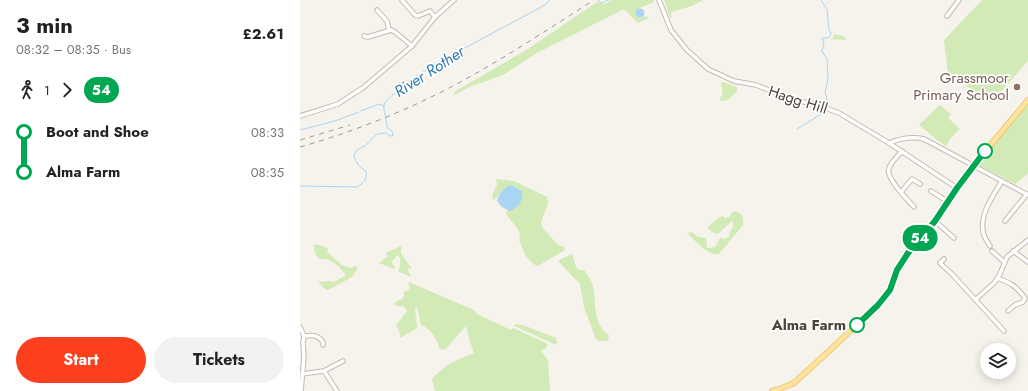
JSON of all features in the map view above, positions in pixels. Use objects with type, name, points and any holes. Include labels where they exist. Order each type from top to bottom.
[{"type":"main road","points":[[772,391],[794,383],[866,317],[886,295],[890,290],[901,264],[915,244],[935,221],[973,166],[1028,100]]},
{"type":"street","points":[[300,116],[338,104],[364,87],[412,46],[436,17],[454,0]]},
{"type":"street","name":"Hagg Hill","points":[[659,0],[671,30],[687,50],[708,69],[734,81],[756,85],[792,99],[820,106],[839,113],[889,142],[957,188]]},
{"type":"street","points":[[947,16],[949,11],[960,0]]},
{"type":"street","points":[[401,1],[415,15],[418,16],[430,11],[436,17]]},
{"type":"street","points":[[377,10],[387,21],[389,30]]},
{"type":"street","points":[[364,36],[389,30],[396,32],[412,46]]},
{"type":"street","points":[[889,142],[915,137],[924,139],[1027,194],[1005,221]]},
{"type":"street","points":[[902,151],[890,165],[888,172],[890,179],[914,207]]},
{"type":"street","points":[[901,192],[912,179],[920,184]]},
{"type":"street","points":[[990,246],[983,232],[983,216],[989,202],[1002,181]]},
{"type":"street","points":[[931,191],[948,202]]},
{"type":"street","points":[[935,221],[954,238]]},
{"type":"street","points":[[975,300],[994,283],[1006,257],[1013,250],[1028,240]]},
{"type":"street","points":[[1013,250],[1028,262]]},
{"type":"street","points":[[992,251],[1004,262]]},
{"type":"street","points":[[944,259],[940,263],[1004,331]]},
{"type":"street","points":[[997,278],[1011,283],[1025,298],[1023,302],[1008,311]]},
{"type":"street","points":[[300,327],[304,336],[304,358],[301,367],[301,391]]},
{"type":"street","points":[[304,336],[317,336],[323,342],[323,345]]},
{"type":"street","points":[[302,374],[324,371],[343,361]]},
{"type":"street","points":[[324,371],[336,390]]},
{"type":"green space","points":[[612,0],[653,0],[654,2],[640,8],[636,12],[636,16],[640,18],[646,16],[649,18],[638,23],[624,9],[535,54],[503,75],[472,86],[454,95],[454,92],[528,49],[597,2],[605,4]]},
{"type":"green space","points":[[664,0],[703,0],[692,6],[671,12],[672,17],[670,18]]},
{"type":"green space","points":[[982,0],[1028,0],[1028,61],[991,103],[948,73],[944,40]]},
{"type":"green space","points":[[834,34],[843,36],[846,39],[829,39],[833,38]]},
{"type":"green space","points":[[722,82],[736,87],[738,90],[731,98],[724,101],[721,101],[720,98],[723,94]]},
{"type":"green space","points":[[1028,102],[1028,174],[1015,184],[977,164]]},
{"type":"green space","points":[[940,105],[951,114],[948,118],[960,129],[951,138],[946,146],[919,125]]},
{"type":"green space","points":[[496,179],[514,181],[547,197],[548,204],[541,222],[542,227],[558,245],[564,247],[565,250],[538,266],[533,264],[525,255],[519,240],[520,234],[517,228],[506,214],[507,210],[514,209],[519,205],[522,191],[513,186],[502,191],[493,200],[492,195],[497,185]]},
{"type":"green space","points":[[736,211],[742,216],[743,225],[719,254],[710,253],[687,233],[692,232],[698,237],[706,238],[707,248],[715,247],[720,238],[725,239],[730,236],[729,233],[733,227],[733,220],[720,233],[716,234],[707,228],[717,219],[723,216],[725,218],[730,217],[732,212]]},
{"type":"green space","points":[[316,244],[328,248],[327,252],[342,265],[350,268],[357,266],[357,269],[352,277],[328,290],[325,289],[317,280],[321,282],[334,282],[346,275],[331,261],[318,258],[314,250],[314,246]]},
{"type":"green space","points":[[401,246],[401,253],[412,269],[407,268],[411,277],[398,271],[400,267],[400,258],[398,255],[391,262],[395,267],[394,269],[379,263],[388,256],[386,253]]},
{"type":"green space","points":[[572,254],[576,267],[579,270],[584,270],[593,286],[596,313],[600,326],[609,335],[608,341],[599,341],[596,339],[584,307],[580,284],[559,262],[559,260]]},
{"type":"green space","points":[[409,282],[469,308],[477,314],[511,330],[513,328],[548,344],[546,348],[541,351],[548,360],[550,391],[435,391],[432,379],[442,369],[474,353],[466,326],[445,350],[440,349],[433,334],[421,325],[417,307],[415,308],[417,328],[400,338],[400,333],[396,325],[407,311],[404,306],[399,307],[394,304],[403,299],[403,292],[409,290]]},
{"type":"green space","points":[[515,324],[523,325],[556,338],[556,345],[514,326]]},
{"type":"water","points":[[640,8],[645,13],[640,18],[635,13]]},
{"type":"water","points":[[510,185],[522,191],[522,194],[518,206],[510,211],[502,207],[497,201],[502,192]]},
{"type":"waterway","name":"River Rother","points":[[300,186],[357,187],[366,179],[366,171],[355,160],[354,155],[357,150],[366,145],[377,134],[386,133],[393,136],[392,131],[387,127],[384,107],[392,96],[433,65],[545,5],[550,0]]},
{"type":"waterway","name":"River Rother","points":[[598,0],[601,3],[609,0]]},
{"type":"waterway","points":[[821,0],[827,9],[829,30],[831,33],[828,38],[822,38],[824,43],[822,51],[827,59],[828,79],[825,92],[827,98],[826,105]]},
{"type":"waterway","points":[[361,111],[379,104],[384,106]]},
{"type":"waterway","points":[[300,130],[335,121],[359,112]]},
{"type":"waterway","points":[[797,129],[823,113]]},
{"type":"railway","points":[[300,147],[379,120],[447,89],[511,53],[594,0]]},
{"type":"railway","points":[[300,140],[350,125]]},
{"type":"bus line","name":"54","points":[[857,325],[878,305],[890,290],[897,270],[908,253],[935,221],[957,188],[985,151]]},
{"type":"place","name":"Grassmoor Primary School","points":[[1017,87]]},
{"type":"place","name":"Alma Farm","points":[[857,325]]}]
